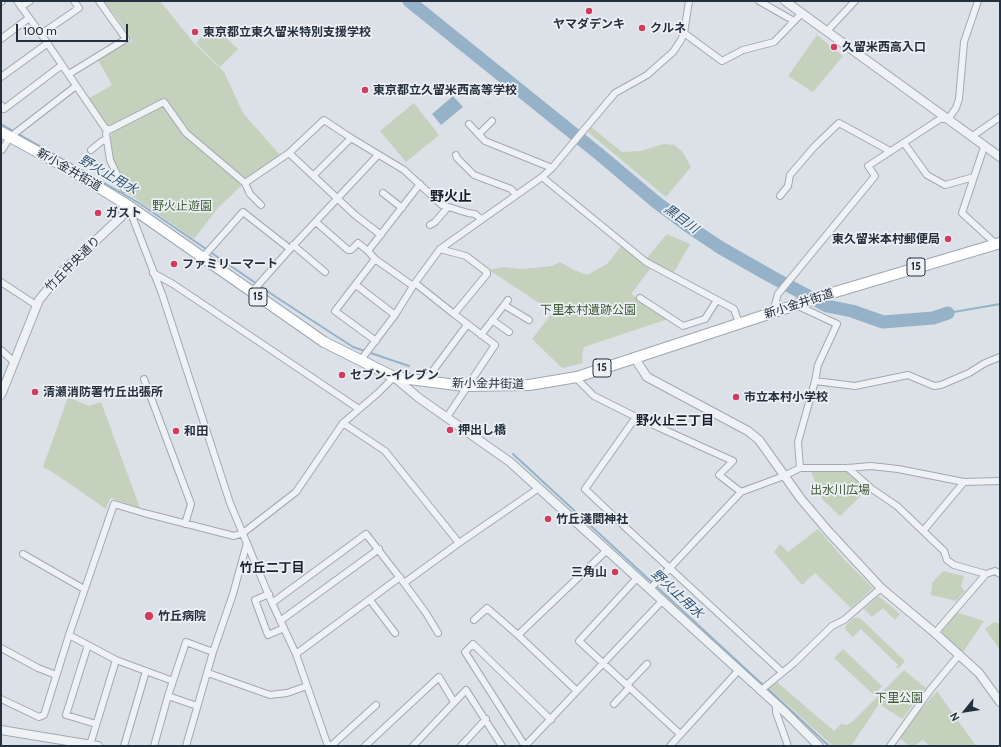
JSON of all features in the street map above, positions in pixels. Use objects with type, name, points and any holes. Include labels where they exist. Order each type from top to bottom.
[{"type":"main road","name":"新小金井街道","points":[[1,132],[15,134],[69,169],[207,253],[257,286],[324,342],[365,355],[394,377],[468,386],[529,385],[575,377],[832,293],[998,243]]},
{"type":"street","points":[[17,1],[42,34],[76,86],[107,129]]},
{"type":"street","points":[[21,7],[30,1]]},
{"type":"street","points":[[42,34],[79,8],[74,1]]},
{"type":"street","points":[[69,74],[126,39],[99,1]]},
{"type":"street","points":[[365,355],[395,315],[414,284],[440,249],[542,177],[552,168],[615,93],[647,74],[673,52],[684,33],[689,1]]},
{"type":"street","points":[[759,1],[794,21]]},
{"type":"street","points":[[785,1],[796,4],[802,13],[999,156]]},
{"type":"street","points":[[827,31],[855,1]]},
{"type":"street","points":[[948,119],[956,108],[959,99],[964,42],[978,1]]},
{"type":"street","points":[[684,33],[722,61],[743,50],[774,42],[802,13]]},
{"type":"street","points":[[1,39],[29,18]]},
{"type":"street","points":[[1,77],[48,43]]},
{"type":"street","points":[[1,104],[4,109],[62,65]]},
{"type":"street","points":[[2,150],[15,134],[76,86]]},
{"type":"street","points":[[107,129],[164,102],[186,132],[245,182],[250,194],[261,205]]},
{"type":"street","points":[[971,137],[1000,117]]},
{"type":"street","points":[[773,312],[778,294],[875,176],[868,166],[940,119],[948,119]]},
{"type":"street","points":[[245,182],[289,153],[324,120],[404,170],[442,205],[475,214],[481,219]]},
{"type":"street","points":[[479,134],[492,121]]},
{"type":"street","points":[[780,196],[788,186],[790,175],[839,123],[890,151]]},
{"type":"street","points":[[469,124],[485,141],[552,168]]},
{"type":"street","points":[[107,129],[106,134],[110,160],[124,188]]},
{"type":"street","points":[[314,175],[351,138]]},
{"type":"street","points":[[91,150],[102,141],[107,140]]},
{"type":"street","points":[[904,142],[927,175],[945,185],[974,177]]},
{"type":"street","points":[[984,146],[962,213],[998,243]]},
{"type":"street","points":[[289,153],[337,198],[380,235]]},
{"type":"street","points":[[257,286],[291,247],[378,155]]},
{"type":"street","points":[[456,155],[457,158],[474,175],[511,190],[516,196]]},
{"type":"street","points":[[542,177],[646,262],[734,309],[739,323]]},
{"type":"street","points":[[368,251],[420,184]]},
{"type":"street","points":[[383,193],[402,208]]},
{"type":"street","points":[[129,206],[166,307],[230,503],[272,603],[296,654],[328,746]]},
{"type":"street","name":"竹丘中央通り","points":[[1,395],[36,305],[44,292],[62,272],[121,217],[129,206]]},
{"type":"street","points":[[430,225],[435,222],[448,207]]},
{"type":"street","points":[[207,253],[243,212],[325,272]]},
{"type":"street","points":[[316,222],[348,250],[351,250],[358,243],[375,259],[414,284],[495,345],[447,417]]},
{"type":"street","points":[[440,249],[466,256],[487,272],[487,274],[454,314]]},
{"type":"street","points":[[375,259],[336,311],[376,341]]},
{"type":"street","points":[[153,273],[173,284],[359,409]]},
{"type":"street","points":[[1,282],[36,305]]},
{"type":"street","points":[[356,285],[395,315]]},
{"type":"street","points":[[640,298],[683,326],[705,319],[717,300]]},
{"type":"street","points":[[480,335],[506,302],[530,320]]},
{"type":"street","points":[[800,304],[837,324],[818,365],[798,442],[800,468]]},
{"type":"street","points":[[492,320],[509,332]]},
{"type":"street","points":[[426,380],[467,325]]},
{"type":"street","points":[[1,350],[14,362]]},
{"type":"street","points":[[634,357],[647,377],[748,431],[759,440],[820,523],[881,588],[959,654],[979,673],[1000,702]]},
{"type":"street","points":[[815,381],[855,386],[908,375],[934,386],[941,385],[964,375],[985,363],[1000,357]]},
{"type":"street","points":[[1,699],[39,717],[44,715],[69,635],[114,504],[234,536],[243,533],[296,492],[343,423],[394,377],[419,398],[495,450],[638,578],[653,586],[662,601],[738,671],[763,689],[776,705],[819,746]]},
{"type":"street","points":[[575,377],[594,396],[636,417],[733,461],[719,475],[741,492]]},
{"type":"street","points":[[144,379],[191,504],[185,524]]},
{"type":"street","points":[[636,417],[584,489],[782,672]]},
{"type":"street","points":[[343,423],[385,450],[459,543]]},
{"type":"street","points":[[653,586],[741,492],[784,476],[800,468],[848,468],[871,466],[898,469],[964,482],[1000,481]]},
{"type":"street","points":[[848,468],[872,489],[897,506],[944,551],[947,560],[954,565],[986,574]]},
{"type":"street","points":[[923,531],[964,482]]},
{"type":"street","points":[[404,583],[539,488]]},
{"type":"street","points":[[272,603],[366,534],[400,577],[426,613],[438,633]]},
{"type":"street","points":[[186,746],[213,652],[233,594],[247,543]]},
{"type":"street","points":[[280,621],[379,549]]},
{"type":"street","points":[[518,635],[607,550]]},
{"type":"street","points":[[23,554],[84,590]]},
{"type":"street","points":[[934,633],[986,574],[995,571],[1000,574]]},
{"type":"street","points":[[296,654],[400,577]]},
{"type":"street","points":[[638,578],[579,640],[603,664],[680,734]]},
{"type":"street","points":[[763,689],[794,663],[832,626],[844,620],[881,588]]},
{"type":"street","points":[[269,594],[255,600],[268,635],[284,628]]},
{"type":"street","points":[[370,600],[395,633]]},
{"type":"street","points":[[551,720],[473,644],[465,652],[525,746],[551,720],[662,601]]},
{"type":"street","points":[[474,620],[487,608],[577,691]]},
{"type":"street","points":[[69,635],[116,660],[173,681]]},
{"type":"street","points":[[154,746],[168,696],[186,642],[213,652]]},
{"type":"street","points":[[88,645],[66,715],[96,724]]},
{"type":"street","points":[[1,648],[38,668],[56,675]]},
{"type":"street","points":[[890,746],[930,690],[959,654]]},
{"type":"street","points":[[1,730],[94,746],[96,724],[116,660]]},
{"type":"street","points":[[614,704],[647,664]]},
{"type":"street","points":[[124,746],[146,671]]},
{"type":"street","points":[[670,746],[738,671]]},
{"type":"street","points":[[208,673],[270,695],[287,693],[307,686]]},
{"type":"street","points":[[365,746],[439,677],[454,702]]},
{"type":"street","points":[[413,746],[466,690],[502,746]]},
{"type":"street","points":[[168,696],[197,706]]},
{"type":"street","points":[[331,746],[376,705]]},
{"type":"street","points":[[776,705],[778,718],[788,746]]},
{"type":"street","points":[[460,746],[486,720]]},
{"type":"green space","name":"野火止遊園","points":[[104,1],[160,1],[194,43],[224,72],[243,113],[280,155],[247,179],[191,137],[242,185],[218,208],[194,239],[125,191],[112,160],[110,137],[112,133],[135,117],[107,127],[88,99],[112,85],[98,60],[125,43],[127,44],[132,41]]},
{"type":"green space","points":[[213,25],[238,49],[220,67],[196,43]]},
{"type":"green space","points":[[817,35],[843,56],[813,92],[788,76]]},
{"type":"green space","points":[[414,103],[439,135],[406,162],[380,131]]},
{"type":"green space","points":[[591,127],[622,152],[640,151],[664,144],[674,145],[682,151],[691,167],[666,197],[588,132]]},
{"type":"green space","points":[[667,234],[690,244],[673,274],[646,259]]},
{"type":"green space","name":"下里本村遺跡公園","points":[[622,245],[650,269],[631,294],[668,319],[584,347],[582,354],[583,363],[562,368],[532,339],[553,312],[489,270],[504,267],[521,269],[552,266],[560,262],[587,275],[607,264]]},
{"type":"green space","points":[[68,397],[89,406],[101,402],[140,508],[110,498],[106,509],[43,467]]},
{"type":"green space","name":"出水川広場","points":[[810,469],[848,472],[868,489],[840,516],[822,499]]},
{"type":"green space","points":[[818,529],[844,559],[873,588],[851,608],[815,573],[802,585],[774,552],[780,544],[788,552]]},
{"type":"green space","points":[[943,571],[964,576],[961,587],[965,591],[956,601],[931,595],[932,583]]},
{"type":"green space","points":[[877,597],[880,597],[900,614],[895,620],[883,608],[872,617],[864,609]]},
{"type":"green space","points":[[955,612],[984,621],[963,652],[943,635],[942,630]]},
{"type":"green space","points":[[854,618],[860,618],[905,661],[898,669],[896,667],[898,665],[861,629],[853,637],[845,629],[846,625]]},
{"type":"green space","points":[[994,622],[1000,624],[1000,650],[985,629]]},
{"type":"green space","points":[[843,649],[882,686],[874,695],[834,658]]},
{"type":"green space","points":[[904,670],[926,688],[902,719],[879,704],[851,746],[833,746],[769,688],[777,682],[834,731],[841,724],[847,725],[853,721]]},
{"type":"green space","name":"下里公園","points":[[937,691],[976,746],[930,746],[923,740],[914,746],[909,746],[900,738],[922,708]]},
{"type":"water","points":[[453,96],[463,107],[441,125],[432,114]]},
{"type":"waterway","name":"黒目川","points":[[409,1],[599,154],[656,202],[721,248],[827,306],[852,311],[883,322],[933,318],[948,313]]},
{"type":"waterway","name":"野火止用水","points":[[1,124],[139,203],[276,297],[353,347],[409,366]]},
{"type":"waterway","name":"黒目川","points":[[948,313],[1000,304]]},
{"type":"waterway","name":"野火止用水","points":[[513,454],[763,685]]},
{"type":"waterway","name":"野火止用水","points":[[767,688],[829,746]]},
{"type":"place","name":"ヤマダデンキ","points":[[589,11]]},
{"type":"place","name":"クルネ","points":[[642,28]]},
{"type":"place","name":"東京都立東久留米特別支援学校","points":[[195,32]]},
{"type":"place","name":"久留米西高入口","points":[[834,47]]},
{"type":"place","name":"東京都立久留米西高等学校","points":[[365,90]]},
{"type":"place","name":"ガスト","points":[[98,213]]},
{"type":"place","name":"東久留米本村郵便局","points":[[948,239]]},
{"type":"place","name":"ファミリーマート","points":[[174,264]]},
{"type":"place","name":"セブン-イレブン","points":[[342,375]]},
{"type":"place","name":"清瀬消防署竹丘出張所","points":[[35,392]]},
{"type":"place","name":"市立本村小学校","points":[[736,397]]},
{"type":"place","name":"押出し橋","points":[[450,430]]},
{"type":"place","name":"和田","points":[[176,431]]},
{"type":"place","name":"竹丘淺間神社","points":[[548,519]]},
{"type":"place","name":"三角山","points":[[615,572]]},
{"type":"place","name":"竹丘病院","points":[[149,616]]},
{"type":"district","name":"野火止","points":[[451,197]]},
{"type":"district","name":"野火止三丁目","points":[[675,421]]},
{"type":"district","name":"竹丘二丁目","points":[[272,568]]}]
